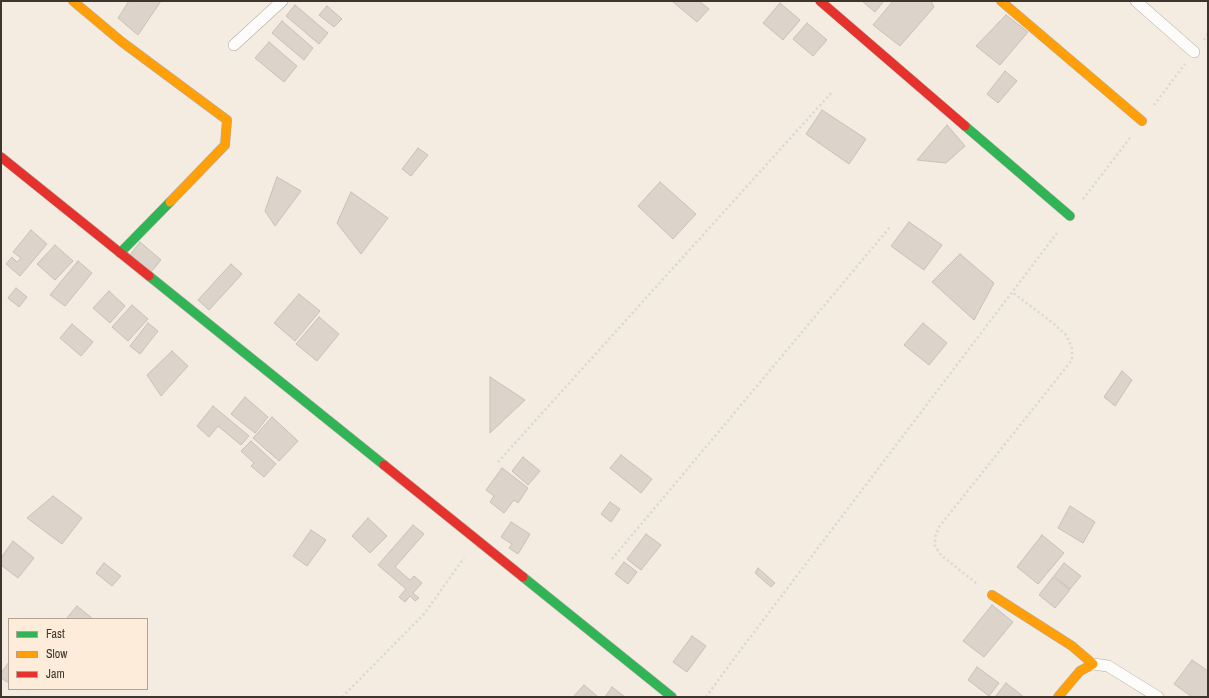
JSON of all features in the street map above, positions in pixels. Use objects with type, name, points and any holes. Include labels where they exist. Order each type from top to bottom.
[{"type":"street","points":[[73,1],[122,42],[227,120],[225,145],[120,253]]},
{"type":"street","points":[[820,1],[1070,216]]},
{"type":"street","points":[[1002,1],[1142,121]]},
{"type":"street","points":[[1,157],[672,697]]},
{"type":"street","points":[[992,595],[1072,646],[1093,664],[1080,671],[1058,697]]},
{"type":"lane","points":[[234,45],[282,1]]},
{"type":"lane","points":[[1136,1],[1194,52]]},
{"type":"lane","points":[[1093,664],[1108,666],[1158,697]]},
{"type":"path","points":[[706,697],[740,650],[1208,34]]},
{"type":"path","points":[[498,462],[832,92]]},
{"type":"path","points":[[612,559],[890,227]]},
{"type":"path","points":[[992,595],[941,555],[936,546],[935,538],[938,527],[1072,360],[1072,348],[1066,335],[1053,323],[1012,292]]},
{"type":"path","points":[[342,697],[424,614],[477,540]]},
{"type":"path","points":[[22,697],[32,697]]},
{"type":"building","points":[[129,1],[161,1],[138,35],[118,18]]},
{"type":"building","points":[[672,1],[699,1],[709,9],[697,22]]},
{"type":"building","points":[[862,1],[884,1],[875,12]]},
{"type":"building","points":[[893,1],[931,1],[934,7],[900,46],[873,25]]},
{"type":"building","points":[[780,3],[800,20],[783,40],[763,23]]},
{"type":"building","points":[[295,5],[328,33],[319,44],[286,16]]},
{"type":"building","points":[[327,6],[342,19],[334,27],[319,15]]},
{"type":"building","points":[[1006,15],[1028,32],[1000,65],[976,46]]},
{"type":"building","points":[[282,21],[313,48],[304,60],[272,33]]},
{"type":"building","points":[[807,23],[827,40],[813,56],[793,39]]},
{"type":"building","points":[[269,42],[297,66],[284,82],[255,58]]},
{"type":"building","points":[[1005,71],[1017,81],[998,103],[987,94]]},
{"type":"building","points":[[822,110],[866,139],[849,164],[806,134]]},
{"type":"building","points":[[947,125],[965,146],[946,163],[917,160]]},
{"type":"building","points":[[418,148],[428,155],[411,176],[402,169]]},
{"type":"building","points":[[277,177],[301,191],[275,226],[265,211]]},
{"type":"building","points":[[660,182],[696,214],[673,239],[638,206]]},
{"type":"building","points":[[351,192],[388,218],[361,254],[337,223]]},
{"type":"building","points":[[909,222],[942,245],[924,270],[891,246]]},
{"type":"building","points":[[31,230],[47,244],[20,276],[6,264],[12,257],[17,262],[21,258],[13,252]]},
{"type":"building","points":[[140,242],[161,260],[151,272],[130,255]]},
{"type":"building","points":[[55,245],[73,261],[55,280],[37,264]]},
{"type":"building","points":[[960,254],[994,283],[974,320],[932,282]]},
{"type":"building","points":[[78,261],[92,273],[65,306],[50,295]]},
{"type":"building","points":[[231,264],[242,274],[209,310],[198,300]]},
{"type":"building","points":[[16,288],[27,297],[19,307],[8,298]]},
{"type":"building","points":[[109,291],[125,306],[110,323],[93,308]]},
{"type":"building","points":[[299,294],[320,311],[295,341],[274,323]]},
{"type":"building","points":[[132,305],[148,319],[128,341],[112,327]]},
{"type":"building","points":[[319,317],[339,334],[317,361],[296,344]]},
{"type":"building","points":[[148,323],[158,331],[140,354],[130,346]]},
{"type":"building","points":[[923,323],[947,343],[929,365],[904,345]]},
{"type":"building","points":[[72,324],[93,342],[81,356],[60,338]]},
{"type":"building","points":[[172,351],[188,366],[161,396],[147,375]]},
{"type":"building","points":[[1122,371],[1132,380],[1115,406],[1104,397]]},
{"type":"building","points":[[490,377],[525,400],[490,433]]},
{"type":"building","points":[[245,397],[268,417],[255,433],[231,414]]},
{"type":"building","points":[[213,406],[249,436],[241,445],[218,426],[209,437],[197,426]]},
{"type":"building","points":[[272,417],[298,441],[279,461],[253,438]]},
{"type":"building","points":[[251,441],[276,464],[264,477],[251,466],[254,463],[241,451]]},
{"type":"building","points":[[621,455],[652,479],[641,493],[610,468]]},
{"type":"building","points":[[523,457],[540,471],[528,485],[512,471]]},
{"type":"building","points":[[502,468],[528,488],[518,503],[514,500],[504,513],[490,502],[494,496],[486,490]]},
{"type":"building","points":[[53,496],[82,518],[62,544],[27,518]]},
{"type":"building","points":[[610,502],[620,509],[611,522],[601,514]]},
{"type":"building","points":[[1070,506],[1095,522],[1083,543],[1058,528]]},
{"type":"building","points":[[368,518],[387,536],[370,553],[352,536]]},
{"type":"building","points":[[511,522],[530,534],[518,554],[509,548],[512,544],[501,537]]},
{"type":"building","points":[[413,525],[424,534],[395,567],[410,580],[414,576],[422,583],[413,593],[419,598],[415,601],[410,596],[405,602],[399,597],[406,589],[378,565]]},
{"type":"building","points":[[311,530],[326,540],[307,566],[293,556]]},
{"type":"building","points":[[646,534],[661,545],[641,570],[627,559]]},
{"type":"building","points":[[1042,535],[1064,553],[1038,584],[1017,567]]},
{"type":"building","points":[[13,541],[34,558],[18,578],[1,565],[1,558]]},
{"type":"building","points":[[624,562],[637,572],[628,584],[615,574]]},
{"type":"building","points":[[104,563],[121,576],[112,586],[96,573]]},
{"type":"building","points":[[1064,563],[1081,576],[1070,589],[1054,576]]},
{"type":"building","points":[[758,568],[775,583],[771,587],[755,573]]},
{"type":"building","points":[[1053,577],[1070,590],[1055,608],[1039,595]]},
{"type":"building","points":[[992,605],[1013,622],[984,657],[963,641]]},
{"type":"building","points":[[77,606],[92,618],[67,618]]},
{"type":"building","points":[[692,636],[706,646],[687,672],[673,662]]},
{"type":"building","points":[[1192,660],[1208,671],[1208,697],[1192,697],[1174,684]]},
{"type":"building","points":[[8,663],[8,682],[1,678],[1,673]]},
{"type":"building","points":[[977,667],[999,683],[989,696],[968,680]]},
{"type":"building","points":[[1006,683],[1024,697],[995,697]]},
{"type":"building","points":[[584,685],[597,696],[573,697]]},
{"type":"building","points":[[612,687],[625,697],[605,697]]},
{"type":"traffic: fast","points":[[965,126],[1070,216]]},
{"type":"traffic: fast","points":[[120,253],[170,202]]},
{"type":"traffic: fast","points":[[149,276],[384,465]]},
{"type":"traffic: fast","points":[[523,577],[672,697]]},
{"type":"traffic: slow","points":[[73,1],[122,42],[227,120],[225,145],[170,202]]},
{"type":"traffic: slow","points":[[1001,1],[1142,121]]},
{"type":"traffic: slow","points":[[992,595],[1072,646],[1093,664],[1080,671],[1058,697]]},
{"type":"traffic: jam","points":[[820,1],[965,126]]},
{"type":"traffic: jam","points":[[1,157],[149,276]]},
{"type":"traffic: jam","points":[[384,465],[523,577]]}]
